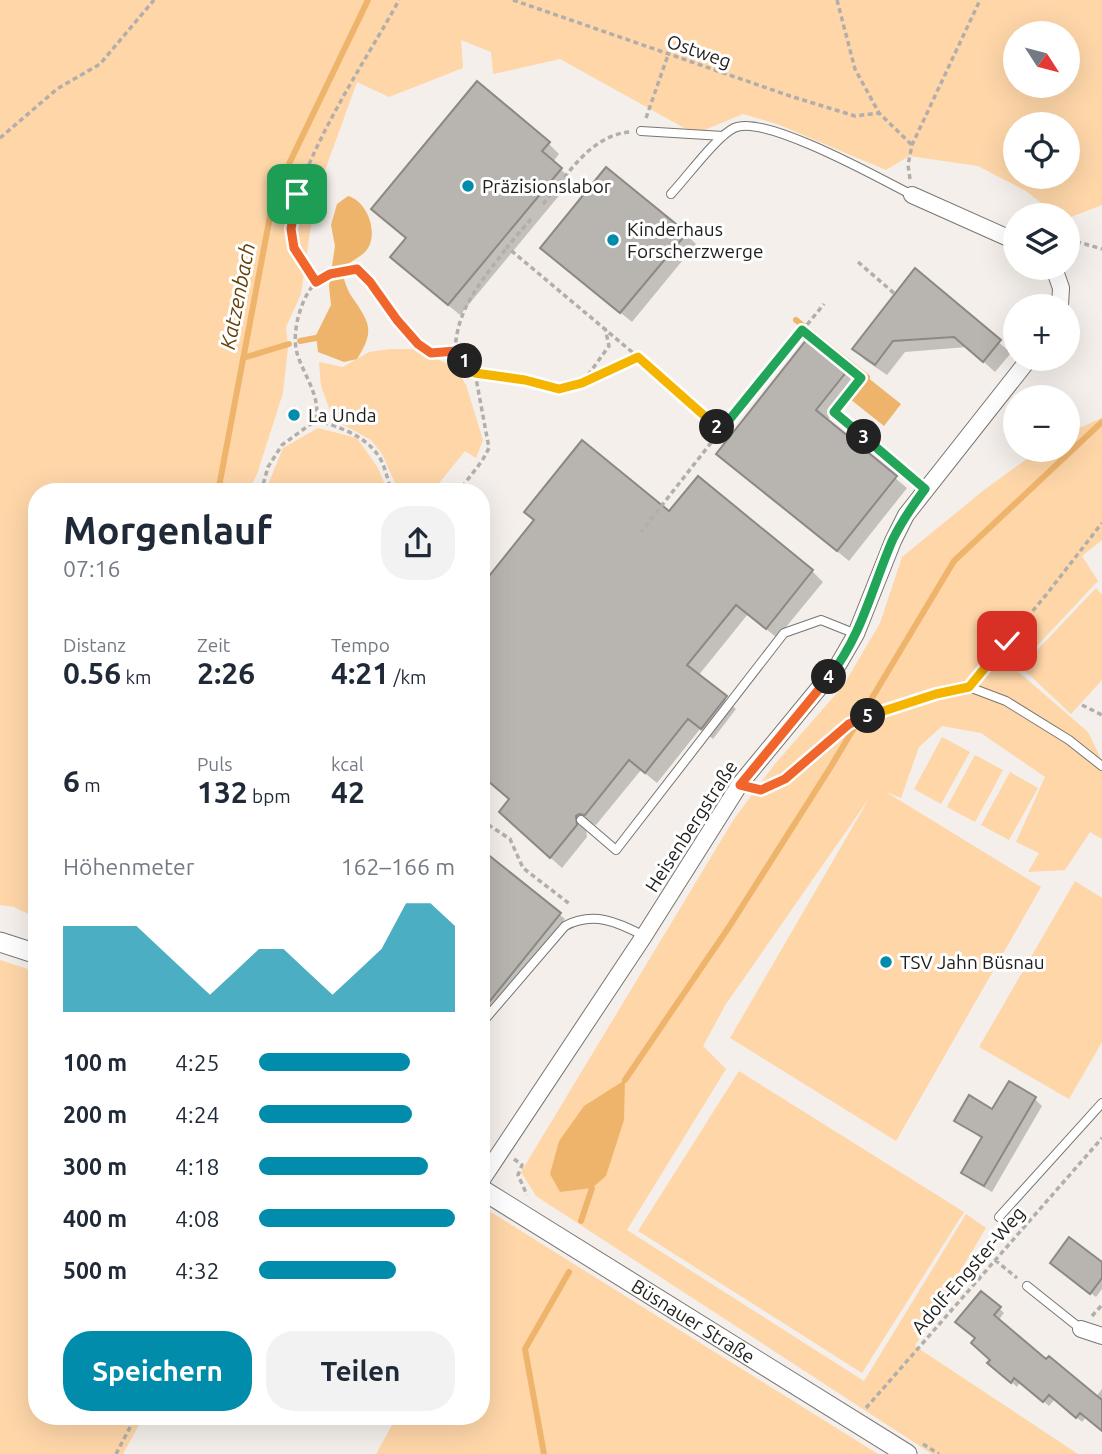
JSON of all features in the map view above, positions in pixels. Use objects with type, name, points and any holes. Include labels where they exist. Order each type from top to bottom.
[{"type":"street","points":[[912,195],[1003,236]]},
{"type":"street","name":"Heisenbergstraße","points":[[490,1167],[644,936],[740,785],[838,665],[856,634],[905,515],[1019,371]]},
{"type":"street","points":[[0,942],[28,951]]},
{"type":"street","name":"Büsnauer Straße","points":[[490,1195],[907,1454]]},
{"type":"street","points":[[1081,1329],[1102,1336]]},
{"type":"lane","points":[[671,194],[723,136],[736,127],[756,125],[795,138],[912,195]]},
{"type":"lane","points":[[641,131],[723,136]]},
{"type":"lane","points":[[581,820],[616,850],[784,633],[821,620],[856,634]]},
{"type":"lane","points":[[740,785],[761,790],[785,779],[849,724],[936,694],[969,687],[1006,701],[1069,740],[1102,766]]},
{"type":"lane","points":[[490,1013],[557,933],[575,921],[593,917],[625,926],[644,936]]},
{"type":"lane","points":[[549,927],[557,933]]},
{"type":"lane","points":[[999,1217],[1102,1103]]},
{"type":"lane","points":[[1027,1286],[1081,1329]]},
{"type":"path","points":[[0,138],[57,89],[100,65],[154,0]]},
{"type":"path","points":[[316,282],[294,248],[291,229],[297,194],[324,132],[399,0]]},
{"type":"path","name":"Ostweg","points":[[513,0],[668,55],[855,116],[879,113]]},
{"type":"path","points":[[837,0],[855,69],[879,113],[912,145]]},
{"type":"path","points":[[912,195],[908,165],[912,145],[981,0]]},
{"type":"path","points":[[543,204],[593,145],[610,136],[641,131],[668,55]]},
{"type":"path","points":[[465,483],[489,448],[475,373],[455,351],[456,330],[465,304],[531,219]]},
{"type":"path","points":[[1080,243],[1102,249]]},
{"type":"path","points":[[507,247],[604,327],[721,430]]},
{"type":"path","points":[[858,262],[895,294]]},
{"type":"path","points":[[264,483],[268,467],[282,445],[316,420],[313,392],[294,340],[303,304],[316,282],[341,270],[357,269],[418,344],[431,353],[455,351]]},
{"type":"path","points":[[641,532],[824,304]]},
{"type":"path","points":[[582,383],[609,346],[604,327]]},
{"type":"path","points":[[802,330],[861,378],[834,412],[925,489]]},
{"type":"path","points":[[475,373],[525,380],[559,389],[582,383],[638,357]]},
{"type":"path","points":[[316,420],[340,427],[360,438],[380,458],[389,483]]},
{"type":"path","points":[[969,687],[1102,523]]},
{"type":"path","points":[[1082,705],[1102,715]]},
{"type":"path","points":[[490,826],[510,839],[523,868],[571,905]]},
{"type":"path","name":"Adolf-Engster-Weg","points":[[855,1421],[1102,1138]]},
{"type":"path","points":[[995,1260],[1027,1286]]},
{"type":"path","points":[[116,1454],[131,1425]]},
{"type":"shaded area","points":[[0,0],[1102,0],[1102,205],[1080,213],[1080,203],[1041,203],[1022,189],[1080,189],[1080,112],[1003,112],[1003,179],[978,166],[909,156],[886,170],[777,124],[743,114],[695,134],[560,59],[493,74],[491,52],[461,40],[463,68],[389,97],[357,82],[315,198],[301,294],[286,327],[288,347],[283,393],[252,483],[28,483],[28,914],[14,907],[0,905]]},
{"type":"shaded area","points":[[348,196],[361,205],[372,229],[369,246],[364,253],[341,270],[368,327],[366,341],[357,359],[344,362],[318,352],[316,335],[331,305],[329,286],[335,246],[331,225],[337,204]]},
{"type":"shaded area","points":[[413,349],[444,362],[458,372],[466,385],[483,440],[476,458],[465,451],[439,483],[395,483],[382,454],[371,440],[333,419],[321,386],[319,362],[343,367],[369,352]]},
{"type":"shaded area","points":[[867,377],[901,404],[884,426],[850,399]]},
{"type":"shaded area","points":[[1102,418],[1102,540],[1082,556],[1098,581],[1015,669],[1088,732],[1102,761],[1102,839],[1090,832],[1065,870],[1028,872],[1039,853],[1016,842],[1045,777],[981,733],[942,726],[919,747],[901,798],[886,792],[1041,887],[896,1141],[730,1038],[870,797],[726,1004],[703,1046],[726,1069],[627,1230],[864,1381],[966,1214],[986,1228],[915,1346],[1078,1454],[932,1454],[536,1196],[521,1172],[734,819],[774,765],[843,686],[880,623],[902,557],[1022,462],[1080,462],[1080,428]]},
{"type":"shaded area","points":[[318,428],[357,438],[378,468],[384,483],[269,483],[283,448]]},
{"type":"shaded area","points":[[1096,588],[1102,595],[1102,680],[1071,714],[1021,667]]},
{"type":"shaded area","points":[[942,737],[970,752],[941,804],[914,789]]},
{"type":"shaded area","points":[[975,755],[1003,770],[975,822],[947,807]]},
{"type":"shaded area","points":[[1010,772],[1038,788],[1009,840],[981,825]]},
{"type":"shaded area","name":"TSV Jahn Büsnau","points":[[1075,881],[1102,898],[1102,1042],[1069,1099],[979,1047]]},
{"type":"shaded area","points":[[0,960],[28,969],[28,1425],[139,1425],[123,1454],[0,1454]]},
{"type":"shaded area","points":[[739,1071],[964,1212],[862,1373],[638,1231]]},
{"type":"shaded area","points":[[625,1080],[624,1120],[606,1176],[592,1188],[560,1192],[550,1174],[559,1141],[584,1106]]},
{"type":"shaded area","points":[[490,1212],[878,1454],[376,1454],[392,1425],[490,1425]]},
{"type":"building","name":"Präzisionslabor","points":[[477,81],[550,142],[542,151],[562,168],[448,305],[390,257],[406,238],[371,209]]},
{"type":"building","name":"Kinderhaus Forscherzwerge","points":[[606,167],[687,233],[620,313],[540,248]]},
{"type":"building","points":[[915,268],[1001,340],[983,362],[954,337],[893,341],[875,365],[852,349]]},
{"type":"building","points":[[807,339],[847,371],[816,410],[897,476],[837,551],[716,454]]},
{"type":"building","points":[[582,440],[669,511],[698,476],[813,570],[766,629],[736,605],[687,665],[727,696],[701,729],[688,719],[645,773],[629,760],[585,815],[576,816],[577,825],[550,858],[499,812],[509,799],[490,783],[490,575],[534,520],[524,512]]},
{"type":"building","points":[[490,856],[561,913],[490,1001]]},
{"type":"building","points":[[1009,1081],[1036,1097],[984,1186],[961,1173],[982,1137],[954,1121],[969,1095],[992,1109]]},
{"type":"building","points":[[1069,1237],[1102,1262],[1102,1278],[1090,1294],[1050,1263]]},
{"type":"building","points":[[981,1291],[1001,1307],[994,1315],[1046,1359],[1049,1356],[1102,1400],[1102,1431],[1080,1413],[1076,1418],[1049,1395],[1043,1402],[1014,1378],[1011,1383],[987,1363],[990,1360],[971,1343],[975,1338],[955,1322]]},
{"type":"waterway","name":"Katzenbach","points":[[220,483],[274,195],[368,0]]},
{"type":"waterway","points":[[796,320],[867,377]]},
{"type":"waterway","points":[[300,341],[316,338]]},
{"type":"waterway","points":[[243,358],[289,344]]},
{"type":"waterway","points":[[625,1080],[729,927],[830,768],[954,561],[1102,422]]},
{"type":"waterway","points":[[581,1221],[592,1188]]},
{"type":"waterway","points":[[544,1454],[525,1349],[569,1272]]},
{"type":"place","name":"Präzisionslabor","points":[[468,186]]},
{"type":"place","name":"Kinderhaus Forscherzwerge","points":[[613,240]]},
{"type":"place","name":"La Unda","points":[[294,415]]},
{"type":"place","name":"TSV Jahn Büsnau","points":[[886,962]]},
{"type":"route","points":[[297,194],[291,229],[294,248],[316,282],[341,270],[357,269],[418,344],[431,353],[455,351],[475,373],[525,380],[559,389],[582,383],[638,357],[721,430],[802,330],[861,378],[834,412],[925,489],[905,515],[856,634],[838,665],[740,785],[761,790],[785,779],[849,724],[936,694],[969,687],[1007,641]]}]
